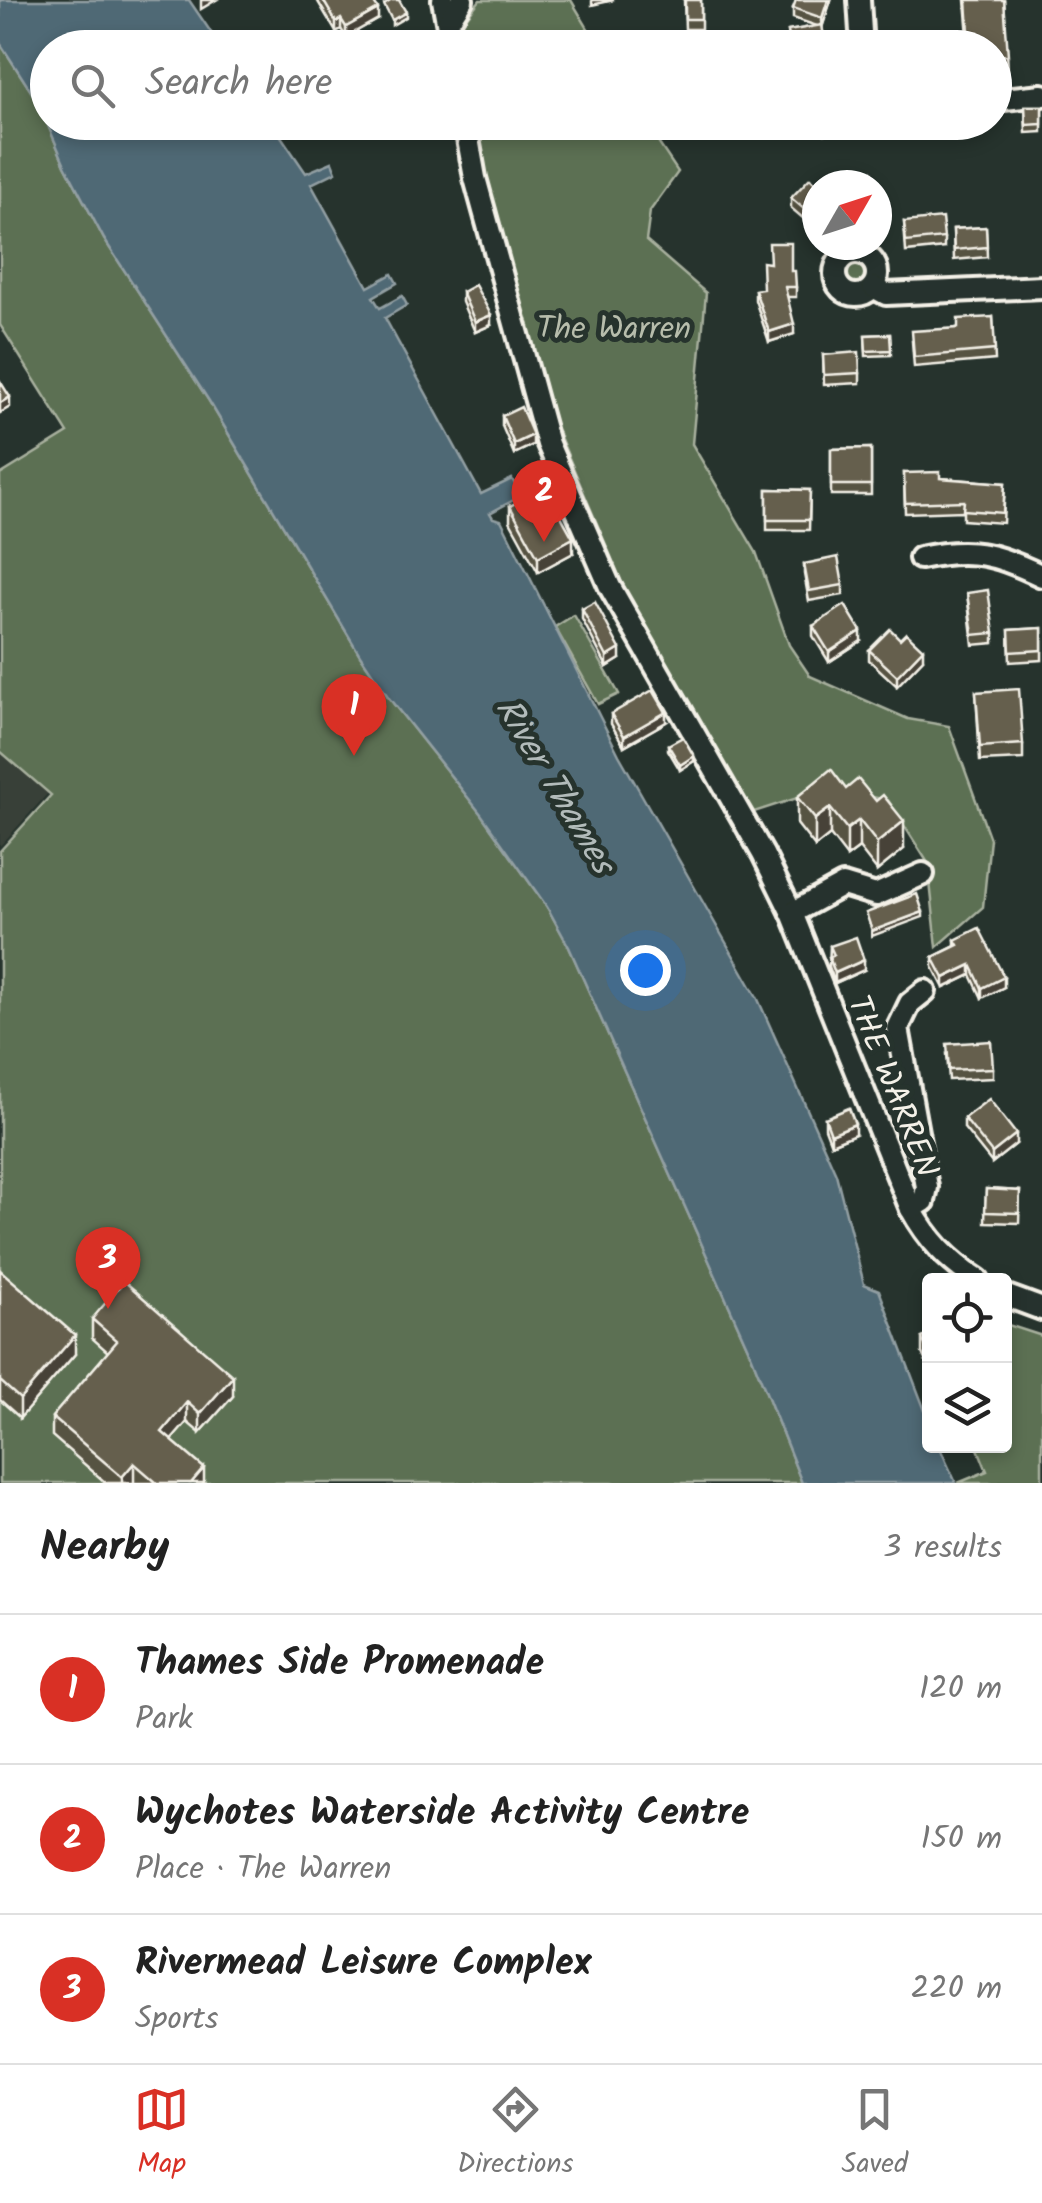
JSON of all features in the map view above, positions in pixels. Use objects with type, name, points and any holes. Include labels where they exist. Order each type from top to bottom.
[{"type":"street","points":[[442,0],[449,30]]},
{"type":"street","points":[[448,22],[462,0]]},
{"type":"street","points":[[859,0],[861,30]]},
{"type":"street","points":[[1012,98],[1042,95]]},
{"type":"street","name":"THE WARREN","points":[[468,140],[475,178],[548,444],[610,587],[763,854],[792,912],[924,1233],[952,1264],[967,1273]]},
{"type":"street","points":[[873,287],[886,294],[1042,287]]},
{"type":"street","points":[[920,558],[948,552],[1002,556],[1042,576]]},
{"type":"street","points":[[792,912],[843,885],[876,895],[923,874]]},
{"type":"street","points":[[912,1208],[924,1201],[927,1187],[898,1028],[910,1002],[925,991]]},
{"type":"street","points":[[1012,1298],[1042,1309]]},
{"type":"shaded area","points":[[0,730],[59,781],[0,846]]},
{"type":"green space","points":[[480,0],[571,0],[589,30],[459,30]]},
{"type":"green space","points":[[0,43],[30,90],[30,140],[54,140],[104,239],[209,401],[360,655],[547,907],[569,947],[752,1357],[802,1483],[0,1483],[0,851],[51,795],[0,751],[0,475],[68,433],[0,325]]},
{"type":"green space","name":"The Warren","points":[[477,140],[656,140],[678,172],[650,211],[646,241],[706,293],[692,444],[756,552],[789,645],[810,676],[908,719],[949,726],[990,839],[983,907],[937,947],[928,863],[888,800],[828,788],[754,812],[638,620],[555,425],[485,186]]},
{"type":"green space","points":[[849,261],[859,261],[866,268],[866,278],[859,285],[849,285],[842,278],[842,268]]},
{"type":"green space","points":[[574,615],[619,694],[598,704],[555,627]]},
{"type":"green space","points":[[1012,1326],[1042,1336],[1042,1483],[958,1483],[987,1471],[980,1453],[1012,1453]]},
{"type":"water","points":[[0,0],[189,0],[209,30],[30,30],[30,90],[0,43]]},
{"type":"water","name":"River Thames","points":[[54,140],[284,140],[306,173],[332,162],[336,172],[311,184],[368,287],[392,274],[397,283],[373,297],[380,308],[402,296],[407,305],[385,318],[481,494],[512,479],[521,496],[490,513],[501,520],[619,755],[757,997],[836,1174],[864,1284],[879,1290],[922,1403],[922,1453],[942,1453],[956,1483],[802,1483],[752,1357],[569,947],[547,907],[360,655],[209,401],[104,239]]},
{"type":"building","points":[[323,0],[372,0],[378,9],[346,27],[341,19],[336,22]]},
{"type":"building","points":[[399,0],[406,12],[392,20],[384,5]]},
{"type":"building","points":[[685,0],[701,0],[701,19],[685,19]]},
{"type":"building","points":[[796,0],[828,0],[822,18],[793,8]]},
{"type":"building","points":[[967,0],[1004,0],[1006,30],[969,30]]},
{"type":"building","points":[[822,25],[823,30],[794,30]]},
{"type":"building","points":[[1025,106],[1042,106],[1042,124],[1026,125]]},
{"type":"building","points":[[802,186],[802,207],[791,198]]},
{"type":"building","points":[[942,218],[944,238],[906,242],[904,222]]},
{"type":"building","points":[[986,227],[987,247],[954,250],[953,229]]},
{"type":"building","points":[[769,243],[791,243],[791,271],[795,271],[796,287],[785,287],[794,324],[769,332],[755,290],[763,289],[762,262],[770,263]]},
{"type":"building","points":[[475,285],[491,315],[475,322],[462,292]]},
{"type":"building","points":[[993,317],[995,350],[914,357],[912,331],[958,328],[958,319]]},
{"type":"building","points":[[890,334],[891,350],[866,351],[865,335]]},
{"type":"building","points":[[859,352],[860,373],[824,375],[823,355]]},
{"type":"building","points":[[0,381],[10,397],[0,403]]},
{"type":"building","points":[[521,407],[533,435],[514,444],[502,416]]},
{"type":"building","points":[[871,448],[871,485],[831,485],[831,449]]},
{"type":"building","points":[[940,472],[940,478],[1005,483],[1003,513],[963,510],[964,501],[905,503],[904,473]]},
{"type":"building","points":[[545,487],[573,538],[538,557],[510,506]]},
{"type":"building","points":[[767,489],[810,490],[809,520],[767,520]]},
{"type":"building","points":[[838,557],[843,585],[809,591],[804,564]]},
{"type":"building","points":[[988,590],[994,633],[973,635],[967,593]]},
{"type":"building","points":[[595,602],[620,649],[607,657],[582,609]]},
{"type":"building","points":[[845,605],[861,631],[829,652],[813,626]]},
{"type":"building","points":[[1042,628],[1042,650],[1010,652],[1009,630]]},
{"type":"building","points":[[890,629],[900,639],[906,633],[923,649],[897,676],[869,650]]},
{"type":"building","points":[[1019,689],[1023,744],[980,747],[976,692]]},
{"type":"building","points":[[653,690],[666,712],[624,736],[611,714]]},
{"type":"building","points":[[683,737],[694,756],[680,765],[668,745]]},
{"type":"building","points":[[831,769],[846,789],[858,779],[876,801],[883,795],[904,821],[877,843],[859,820],[847,829],[830,808],[815,819],[797,797]]},
{"type":"building","points":[[917,894],[923,912],[872,931],[866,913]]},
{"type":"building","points":[[979,928],[1004,977],[982,988],[971,965],[944,978],[933,957],[958,945],[955,940]]},
{"type":"building","points":[[856,937],[864,960],[835,973],[830,946]]},
{"type":"building","points":[[991,1041],[993,1068],[949,1070],[947,1044]]},
{"type":"building","points":[[989,1099],[1016,1134],[992,1153],[964,1118]]},
{"type":"building","points":[[849,1108],[855,1124],[831,1134],[825,1118]]},
{"type":"building","points":[[986,1189],[1020,1191],[1019,1213],[985,1212]]},
{"type":"building","points":[[0,1270],[75,1335],[20,1399],[0,1381]]},
{"type":"building","points":[[124,1281],[233,1376],[200,1414],[187,1402],[162,1432],[204,1468],[191,1483],[157,1483],[134,1463],[122,1477],[52,1417],[117,1341],[92,1319]]},
{"type":"place","name":"Wychotes Waterside Activity Centre","points":[[544,542]]},
{"type":"place","name":"Thames Side Promenade","points":[[354,756]]},
{"type":"place","name":"Rivermead Leisure Complex","points":[[108,1309]]}]
